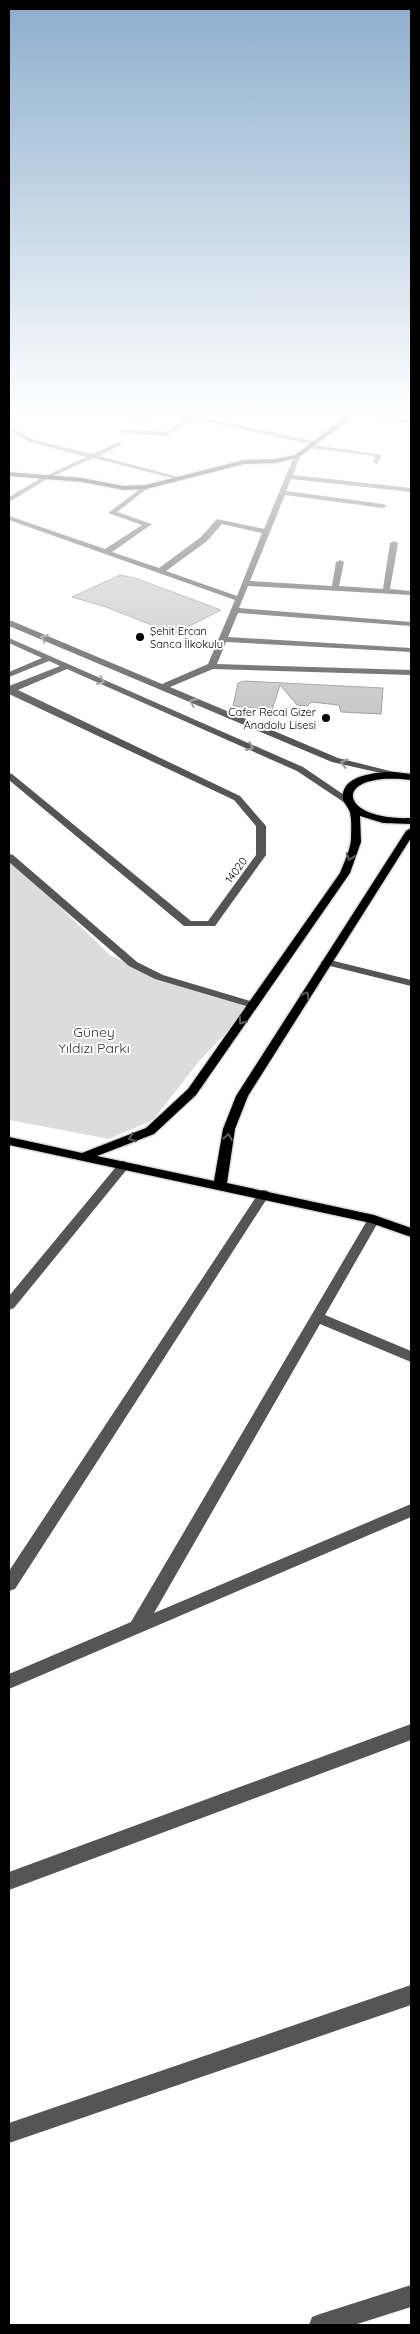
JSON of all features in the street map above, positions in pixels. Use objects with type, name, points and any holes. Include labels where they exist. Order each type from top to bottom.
[{"type":"main road","points":[[82,1157],[150,1131],[192,1092],[345,873],[356,842],[352,805],[348,794],[352,786],[362,780],[391,774],[411,776]]},
{"type":"main road","points":[[352,805],[366,816],[381,820],[411,821]]},
{"type":"main road","points":[[220,1185],[229,1129],[242,1096],[411,831]]},
{"type":"main road","points":[[9,1141],[374,1219],[411,1233]]},
{"type":"street","points":[[20,522],[239,599]]},
{"type":"street","points":[[106,552],[148,524],[141,522]]},
{"type":"street","points":[[160,571],[204,539],[219,522]]},
{"type":"street","points":[[224,522],[266,532]]},
{"type":"street","points":[[212,666],[270,522]]},
{"type":"street","points":[[386,592],[394,544]]},
{"type":"street","points":[[336,589],[340,562]]},
{"type":"street","points":[[245,583],[411,593]]},
{"type":"street","points":[[234,610],[411,624]]},
{"type":"street","points":[[9,623],[335,760],[391,774]]},
{"type":"street","points":[[223,639],[411,650]]},
{"type":"street","points":[[9,640],[300,769],[352,805]]},
{"type":"street","points":[[9,675],[49,658]]},
{"type":"street","points":[[9,690],[67,666]]},
{"type":"street","points":[[161,688],[212,666],[411,673]]},
{"type":"street","name":"14020","points":[[9,690],[237,798],[261,826],[262,855],[211,924],[188,924],[9,776]]},
{"type":"street","points":[[9,857],[133,964],[160,977],[253,1005]]},
{"type":"street","points":[[326,962],[411,983]]},
{"type":"street","points":[[9,1305],[124,1165]]},
{"type":"street","points":[[9,1584],[264,1194]]},
{"type":"street","points":[[137,1627],[374,1219]]},
{"type":"street","points":[[318,1317],[411,1358]]},
{"type":"street","points":[[9,1682],[411,1510]]},
{"type":"street","points":[[9,1881],[411,1732]]},
{"type":"street","points":[[9,2133],[411,1995]]},
{"type":"street","points":[[320,2325],[411,2296]]},
{"type":"green space","name":"Güney Yıldızı Parkı","points":[[9,858],[110,955],[167,982],[253,1005],[200,1060],[153,1120],[109,1139],[9,1120]]},
{"type":"building","points":[[120,575],[135,578],[221,610],[174,634],[106,607],[72,597]]},
{"type":"building","points":[[244,681],[383,688],[381,714],[341,712],[339,705],[311,702],[307,706],[297,705],[280,685],[272,710],[233,706],[238,683]]},
{"type":"place","name":"Şehit Ercan Sanca İlkokulu","points":[[140,637]]},
{"type":"place","name":"Cafer Recai Gizer Anadolu Lisesi","points":[[326,718]]}]
